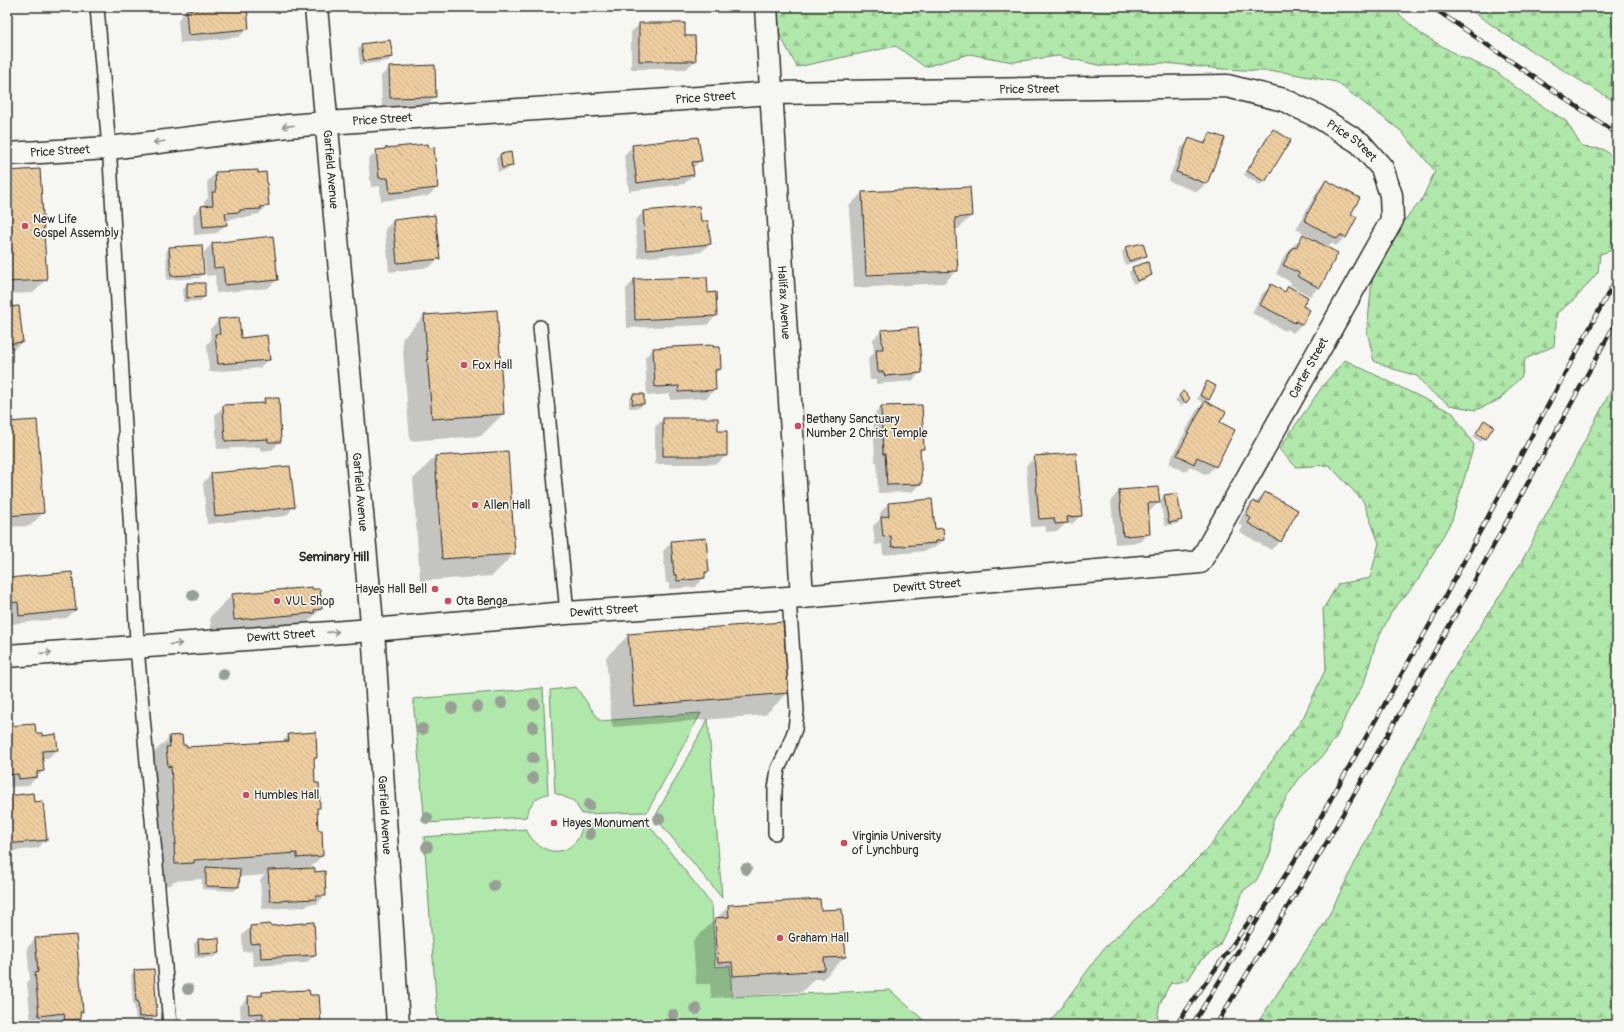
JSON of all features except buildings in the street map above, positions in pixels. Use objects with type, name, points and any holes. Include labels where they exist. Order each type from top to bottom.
[{"type":"street","name":"Garfield Avenue","points":[[316,7],[372,630],[398,1025]]},
{"type":"street","name":"Halifax Avenue","points":[[766,7],[772,92],[796,598]]},
{"type":"street","name":"Price Street","points":[[7,154],[109,148],[288,126],[772,92],[1227,86],[1284,100],[1319,117],[1360,143],[1382,168]]},
{"type":"street","name":"Carter Street","points":[[1200,562],[1392,220],[1391,195],[1382,168]]},
{"type":"street","name":"Dewitt Street","points":[[7,656],[372,630],[567,613],[796,598],[1200,562]]},
{"type":"lane","points":[[97,7],[109,148],[137,647],[170,1025]]},
{"type":"lane","points":[[540,327],[567,613]]},
{"type":"lane","points":[[775,833],[775,789],[778,769],[795,729],[797,711],[796,598]]},
{"type":"green space","points":[[779,7],[1391,7],[1421,34],[1459,56],[1495,71],[1531,99],[1566,121],[1582,147],[1603,149],[1617,160],[1617,241],[1610,251],[1600,254],[1598,272],[1577,297],[1557,313],[1554,346],[1525,359],[1522,376],[1499,400],[1476,410],[1450,405],[1429,390],[1417,376],[1390,368],[1374,361],[1367,331],[1372,281],[1394,232],[1421,201],[1435,171],[1400,130],[1336,82],[1283,72],[1222,69],[1164,63],[1103,66],[1058,56],[1013,62],[969,54],[925,67],[896,46],[797,67],[773,22]]},
{"type":"green space","points":[[1466,7],[1617,7],[1617,103],[1509,37]]},
{"type":"green space","points":[[1345,360],[1453,413],[1474,445],[1452,520],[1417,582],[1392,611],[1376,643],[1364,683],[1347,713],[1337,736],[1321,758],[1299,779],[1273,821],[1271,852],[1256,881],[1243,891],[1236,911],[1219,946],[1200,961],[1188,980],[1170,984],[1160,1003],[1156,1025],[1048,1025],[1104,948],[1156,900],[1211,845],[1303,718],[1326,668],[1323,609],[1338,584],[1370,578],[1379,543],[1363,501],[1329,465],[1296,467],[1279,449],[1324,384]]},
{"type":"green space","points":[[1617,379],[1617,1025],[1256,1025],[1326,921],[1447,678],[1522,561]]},
{"type":"green space","points":[[576,687],[600,721],[701,713],[647,812],[582,814],[574,801],[555,793],[550,690]]},
{"type":"green space","points":[[543,688],[548,794],[543,795],[533,802],[526,817],[425,823],[413,699]]},
{"type":"green space","points":[[708,719],[722,898],[655,817]]},
{"type":"green space","points":[[648,824],[712,905],[715,967],[730,966],[732,997],[890,990],[929,1025],[438,1025],[424,837],[526,829],[536,843],[549,850],[556,851],[564,850],[571,846],[580,835],[583,825]]},
{"type":"railway","points":[[1432,7],[1617,134]]},
{"type":"railway","points":[[1192,1025],[1311,834],[1434,617],[1617,277]]},
{"type":"railway","points":[[1216,1025],[1327,842],[1471,587],[1617,320]]},
{"type":"railway","points":[[1176,1025],[1252,917]]},
{"type":"place","name":"New Life Gospel Assembly","points":[[25,226]]},
{"type":"place","name":"Fox Hall","points":[[464,365]]},
{"type":"place","name":"Bethany Sanctuary Number 2 Christ Temple","points":[[798,426]]},
{"type":"place","name":"Allen Hall","points":[[475,505]]},
{"type":"place","name":"Hayes Hall Bell","points":[[435,589]]},
{"type":"place","name":"VUL Shop","points":[[277,601]]},
{"type":"place","name":"Ota Benga","points":[[448,601]]},
{"type":"place","name":"Humbles Hall","points":[[246,795]]},
{"type":"place","name":"Hayes Monument","points":[[554,823]]},
{"type":"place","name":"Virginia University of Lynchburg","points":[[844,843]]},
{"type":"place","name":"Graham Hall","points":[[780,938]]},
{"type":"district","name":"Seminary Hill","points":[[334,557]]}]
